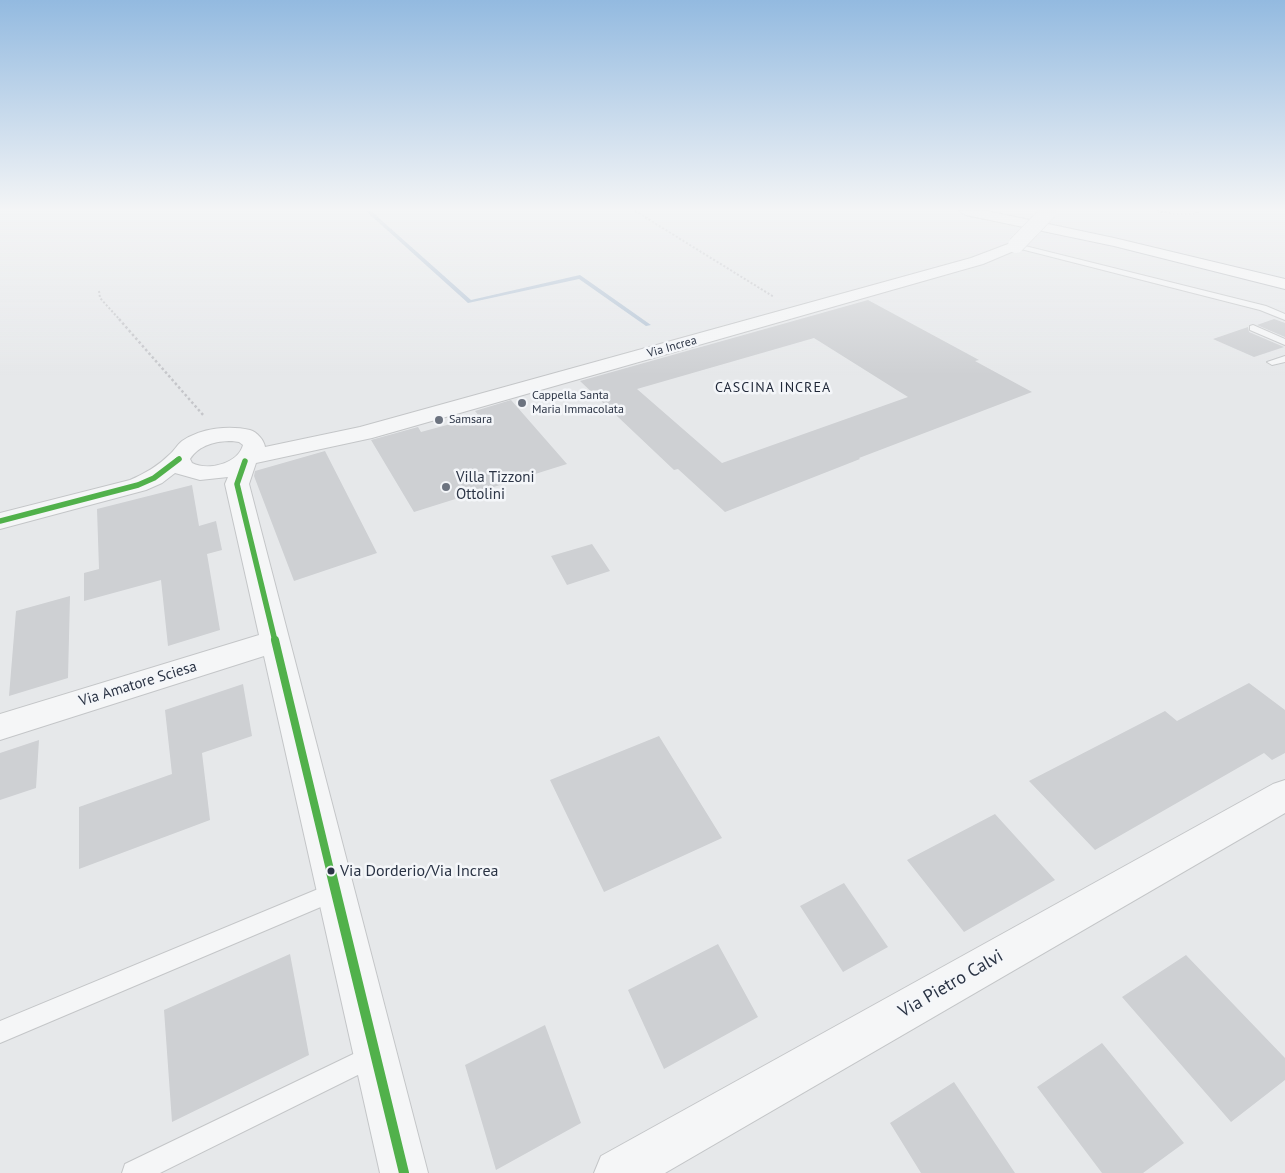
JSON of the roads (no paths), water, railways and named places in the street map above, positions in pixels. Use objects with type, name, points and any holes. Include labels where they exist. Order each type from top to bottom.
[{"type":"highway","points":[[1211,266],[1285,284]]},
{"type":"highway","points":[[1264,266],[1285,271]]},
{"type":"street","name":"Via Increa","points":[[0,521],[107,494],[154,478],[223,464],[280,448],[318,444],[364,433],[960,266]]},
{"type":"street","name":"Via Increa","points":[[232,434],[223,464],[188,448],[214,436],[232,434]]},
{"type":"street","points":[[223,464],[275,641],[404,1173]]},
{"type":"street","name":"Via Amatore Sciesa","points":[[0,727],[275,641]]},
{"type":"street","name":"Via Pietro Calvi","points":[[618,1173],[1285,795]]},
{"type":"lane","points":[[1094,266],[1262,308],[1285,317]]},
{"type":"lane","points":[[1254,328],[1285,342]]},
{"type":"lane","points":[[1272,362],[1285,358]]},
{"type":"lane","points":[[0,1032],[336,890]]},
{"type":"lane","points":[[134,1173],[375,1055]]},
{"type":"waterway","points":[[429,266],[470,302],[580,277],[648,325]]},
{"type":"place","name":"Cappella Santa Maria Immacolata","points":[[522,403]]},
{"type":"place","name":"Samsara","points":[[439,420]]},
{"type":"place","name":"Villa Tizzoni Ottolini","points":[[446,487]]},
{"type":"place","name":"Via Dorderio/Via Increa","points":[[331,871]]},
{"type":"district","name":"CASCINA INCREA","points":[[773,388]]}]
